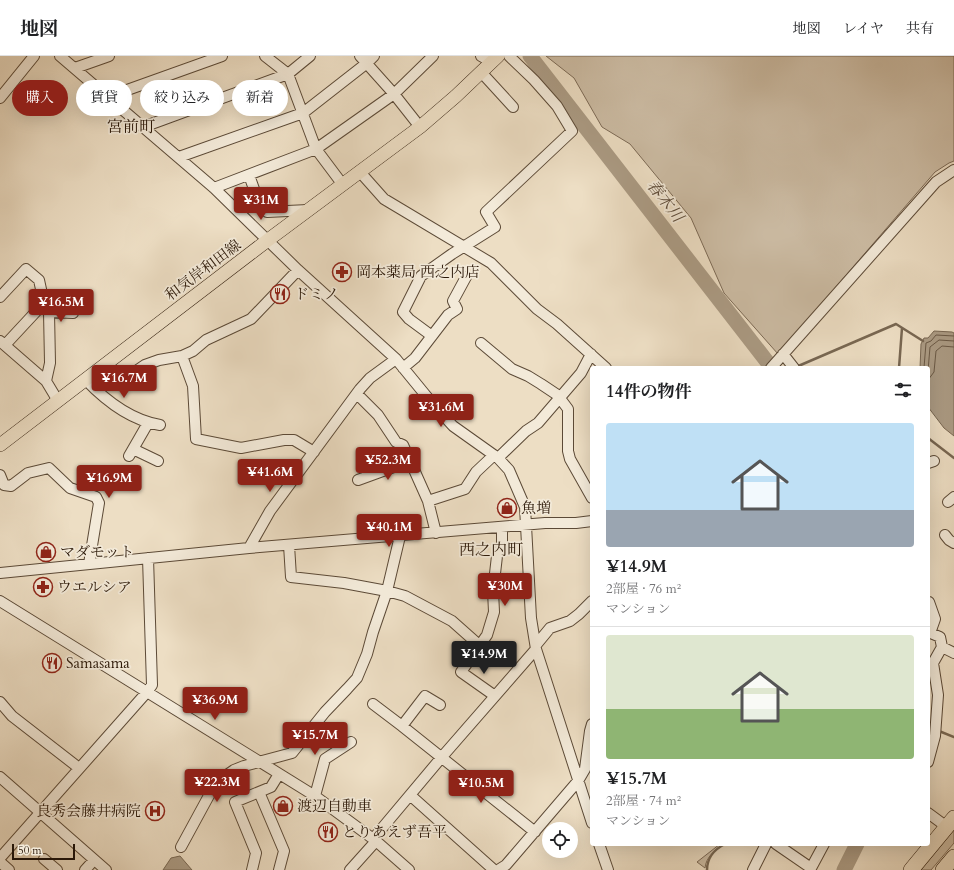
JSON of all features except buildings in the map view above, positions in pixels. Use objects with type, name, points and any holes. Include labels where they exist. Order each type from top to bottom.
[{"type":"highway","points":[[910,870],[950,822]]},
{"type":"highway","points":[[943,870],[954,857]]},
{"type":"main road","name":"和気岸和田線","points":[[0,445],[87,380],[268,240],[420,127],[481,72],[490,58]]},
{"type":"street","points":[[0,98],[34,56]]},
{"type":"street","points":[[60,56],[89,80]]},
{"type":"street","points":[[75,68],[108,56]]},
{"type":"street","points":[[132,88],[222,56]]},
{"type":"street","points":[[265,56],[288,74],[316,149],[343,185]]},
{"type":"street","points":[[143,127],[288,74],[310,56]]},
{"type":"street","points":[[214,188],[316,149],[394,94],[433,56]]},
{"type":"street","points":[[432,336],[409,319],[403,312],[421,276],[495,227],[486,212],[572,131],[557,106],[534,80],[509,56]]},
{"type":"street","points":[[179,157],[303,113],[367,58],[420,127]]},
{"type":"street","points":[[481,72],[513,107]]},
{"type":"street","points":[[130,116],[214,188],[298,270],[396,359],[453,426],[496,456],[509,470],[525,507],[531,618],[536,647],[578,781],[588,799],[590,810]]},
{"type":"street","points":[[772,366],[936,182],[954,170]]},
{"type":"street","points":[[360,172],[384,199],[491,263],[537,309],[557,324],[604,366]]},
{"type":"street","points":[[249,175],[259,203],[267,212],[308,210]]},
{"type":"street","points":[[0,297],[26,269],[39,280],[47,307],[50,363],[46,381]]},
{"type":"street","points":[[87,380],[116,381],[126,378],[145,365],[159,360],[182,356],[193,351],[206,340],[251,319],[298,270]]},
{"type":"street","points":[[403,368],[415,358],[448,315],[457,309],[453,301],[466,277]]},
{"type":"street","points":[[47,307],[73,313]]},
{"type":"street","points":[[47,307],[3,343],[46,381],[58,401]]},
{"type":"street","points":[[481,343],[512,369],[528,376],[556,394],[568,409],[568,451],[570,459],[590,494]]},
{"type":"street","points":[[428,502],[465,489],[476,472],[538,423],[581,373],[591,354]]},
{"type":"street","points":[[782,355],[792,366]]},
{"type":"street","points":[[182,356],[193,386],[196,439],[241,448],[284,440],[294,440],[314,452]]},
{"type":"street","points":[[249,548],[270,511],[357,394],[370,378],[396,359]]},
{"type":"street","points":[[87,380],[116,407],[148,423],[160,425]]},
{"type":"street","points":[[357,394],[378,416],[396,442],[403,445],[428,502],[436,533]]},
{"type":"street","points":[[148,423],[131,453],[158,461]]},
{"type":"street","points":[[358,480],[410,462]]},
{"type":"street","points":[[0,475],[4,484],[11,486],[28,473],[48,468],[70,488],[96,497],[99,503],[89,564]]},
{"type":"street","points":[[0,573],[249,548],[545,523],[576,523],[590,521]]},
{"type":"street","points":[[495,696],[461,672],[487,635],[494,612],[493,590],[496,556],[502,545],[502,527]]},
{"type":"street","points":[[945,535],[949,540],[954,542]]},
{"type":"street","points":[[181,847],[212,790],[221,779],[234,770],[244,766],[292,753],[325,712],[357,678],[367,654],[372,632],[387,591],[400,536]]},
{"type":"street","points":[[290,545],[291,577],[344,583],[405,596],[452,621],[480,645]]},
{"type":"street","points":[[0,858],[152,685],[148,558]]},
{"type":"street","points":[[493,590],[529,586]]},
{"type":"street","points":[[0,601],[315,796],[375,840],[409,870]]},
{"type":"street","points":[[350,870],[410,795],[495,696],[550,628],[570,621],[590,603]]},
{"type":"street","points":[[930,605],[935,619],[930,631]]},
{"type":"street","points":[[930,633],[940,637],[942,647],[933,663],[938,695],[935,736],[930,755]]},
{"type":"street","points":[[942,647],[954,653]]},
{"type":"street","points":[[402,726],[425,696],[440,705]]},
{"type":"street","points":[[0,702],[12,716],[79,768]]},
{"type":"street","points":[[372,704],[402,726],[535,832]]},
{"type":"street","points":[[498,870],[506,865],[578,781],[584,769],[590,731]]},
{"type":"street","points":[[315,796],[325,759],[351,742]]},
{"type":"street","points":[[252,870],[256,853],[235,802],[271,786],[279,774]]},
{"type":"street","points":[[0,777],[106,870]]},
{"type":"street","points":[[259,792],[284,851],[279,870]]},
{"type":"street","points":[[410,795],[494,870]]},
{"type":"street","points":[[930,814],[950,822]]},
{"type":"street","points":[[600,846],[608,870]]},
{"type":"street","points":[[753,870],[765,846]]},
{"type":"street","points":[[779,846],[811,869],[823,846]]},
{"type":"street","points":[[44,859],[57,870]]},
{"type":"street","points":[[85,870],[94,860]]},
{"type":"street","points":[[0,862],[9,870]]},
{"type":"shaded area","points":[[546,56],[954,56],[954,161],[935,172],[778,354],[724,293],[691,218],[630,144],[602,127],[574,78]]},
{"type":"shaded area","points":[[954,830],[954,843],[931,870],[921,870]]},
{"type":"shaded area","points":[[717,846],[720,846],[709,857],[705,868],[697,862]]},
{"type":"water","points":[[934,331],[954,333],[954,436],[944,428],[930,410],[930,366],[920,366],[921,344],[924,338],[928,338]]},
{"type":"water","points":[[180,856],[192,870],[163,870],[171,858]]},
{"type":"waterway","name":"春木川","points":[[530,56],[770,366]]},
{"type":"waterway","points":[[798,366],[896,324],[923,341]]},
{"type":"waterway","points":[[899,366],[902,328]]},
{"type":"waterway","points":[[930,440],[954,458]]},
{"type":"waterway","points":[[939,731],[954,737]]},
{"type":"waterway","points":[[707,870],[708,862],[712,854],[722,846]]},
{"type":"waterway","name":"春木川","points":[[844,870],[856,846]]},
{"type":"place","name":"岡本薬局 西之内店","points":[[342,272]]},
{"type":"place","name":"ドミノ","points":[[280,294]]},
{"type":"place","name":"魚増","points":[[507,508]]},
{"type":"place","name":"マダモット","points":[[46,552]]},
{"type":"place","name":"ウエルシア","points":[[43,587]]},
{"type":"place","name":"Samasama","points":[[52,663]]},
{"type":"place","name":"渡辺自動車","points":[[283,806]]},
{"type":"place","name":"良秀会藤井病院","points":[[155,811]]},
{"type":"place","name":"とりあえず吾平","points":[[328,832]]},
{"type":"district","name":"宮前町","points":[[131,127]]},
{"type":"district","name":"西之内町","points":[[491,550]]}]
